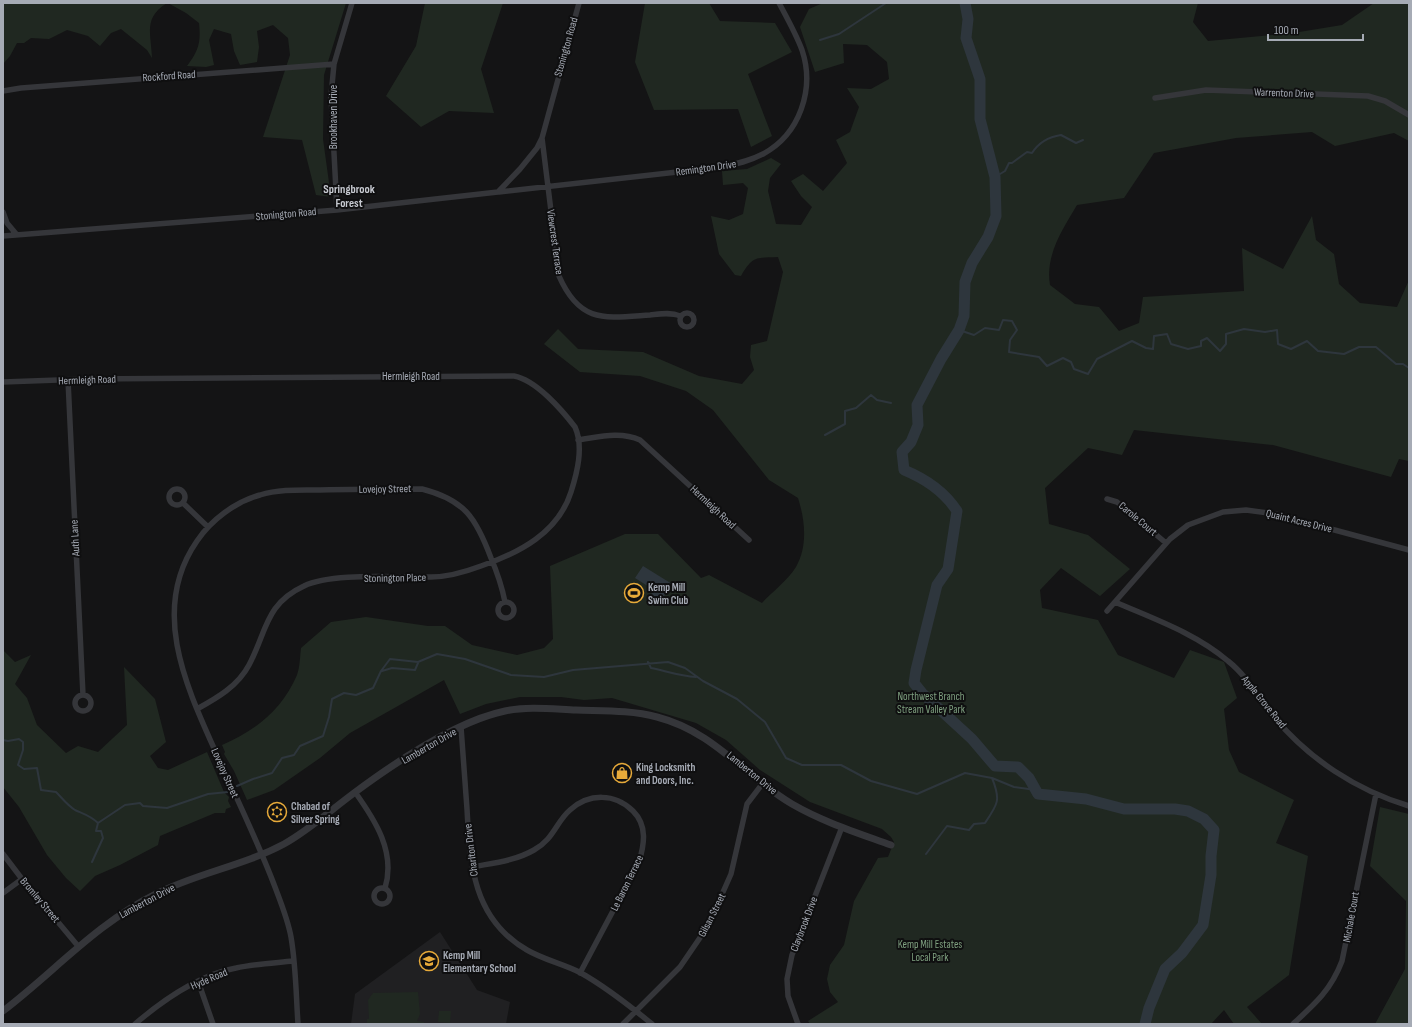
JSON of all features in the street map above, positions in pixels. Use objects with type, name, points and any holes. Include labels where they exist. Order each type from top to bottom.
[{"type":"street","name":"Brookhaven Drive","points":[[337,210],[330,96],[334,64],[352,3]]},
{"type":"street","name":"Stonington Road","points":[[3,236],[337,210],[498,192],[520,169],[537,148],[542,138],[579,3]]},
{"type":"street","name":"Remington Drive","points":[[498,192],[722,167],[751,160],[780,143],[798,119],[804,102],[806,67],[802,50],[779,3]]},
{"type":"street","name":"Rockford Road","points":[[3,91],[21,88],[334,64]]},
{"type":"street","name":"Warrenton Drive","points":[[1155,98],[1206,90],[1368,96],[1385,101],[1409,115]]},
{"type":"street","name":"Stonington Road","points":[[542,138],[547,187]]},
{"type":"street","name":"Viewcrest Terrace","points":[[547,187],[559,276],[566,293],[576,305],[591,314],[601,316],[617,317],[668,313],[680,316]]},
{"type":"street","points":[[3,212],[7,222],[17,235]]},
{"type":"street","name":"Hermleigh Road","points":[[3,382],[86,378],[514,376],[530,382],[540,390],[570,421],[578,434],[578,440],[612,435],[632,436],[640,440],[749,540]]},
{"type":"street","name":"Auth Lane","points":[[68,380],[83,695]]},
{"type":"street","name":"Stonington Place","points":[[197,709],[219,698],[236,683],[249,665],[268,618],[276,607],[291,593],[305,585],[334,578],[433,577],[462,572],[493,562],[523,549],[532,543],[546,531],[560,514],[570,497],[578,462],[578,440]]},
{"type":"street","name":"Lovejoy Street","points":[[298,1024],[291,938],[286,920],[261,854],[197,709],[182,671],[175,630],[175,596],[181,572],[189,552],[208,527],[236,506],[259,495],[282,490],[422,489],[439,493],[456,502],[468,512],[483,537],[493,562],[505,602]]},
{"type":"street","name":"Carole Court","points":[[1107,499],[1117,502],[1166,543]]},
{"type":"street","points":[[184,503],[208,527]]},
{"type":"street","name":"Quaint Acres Drive","points":[[1107,611],[1166,543],[1188,525],[1205,517],[1223,512],[1246,510],[1275,514],[1409,550]]},
{"type":"street","name":"Apple Grove Road","points":[[1115,602],[1188,633],[1205,644],[1229,661],[1244,676],[1275,717],[1298,743],[1339,775],[1376,794],[1409,806]]},
{"type":"street","name":"Lamberton Drive","points":[[3,1011],[78,946],[114,918],[154,894],[183,881],[242,862],[300,835],[355,792],[410,755],[461,727],[505,711],[522,709],[613,711],[653,716],[671,721],[710,741],[726,752],[762,783],[791,804],[842,827],[891,845]]},
{"type":"street","name":"Charlton Drive","points":[[461,727],[472,867],[481,897],[490,914],[504,932],[526,950],[580,972],[652,1024]]},
{"type":"street","name":"Gilsan Street","points":[[623,1024],[680,967],[708,926],[731,874],[747,804],[762,783]]},
{"type":"street","points":[[355,792],[372,816],[383,839],[388,868],[386,888]]},
{"type":"street","name":"Michale Court","points":[[1293,1024],[1327,991],[1336,979],[1342,961],[1376,794]]},
{"type":"street","name":"Le Baron Terrace","points":[[472,867],[512,860],[533,851],[554,833],[570,810],[586,799],[595,796],[606,797],[616,800],[632,810],[642,828],[644,845],[639,862],[580,972]]},
{"type":"street","name":"Claybrook Drive","points":[[798,1024],[788,996],[787,979],[792,955],[842,827]]},
{"type":"street","name":"Bromley Street","points":[[3,854],[78,946]]},
{"type":"street","points":[[3,893],[22,879]]},
{"type":"street","name":"Hyde Road","points":[[135,1024],[172,996],[213,974],[236,968],[293,961]]},
{"type":"street","points":[[198,981],[213,1024]]},
{"type":"shaded area","points":[[643,566],[672,584],[659,604],[649,598],[654,590],[635,578]]},
{"type":"shaded area","name":"Kemp Mill Elementary School","points":[[440,932],[477,990],[510,1002],[506,1024],[351,1024],[355,994]]},
{"type":"green space","points":[[3,3],[167,3],[154,14],[151,20],[150,34],[152,58],[147,50],[121,29],[111,33],[100,46],[88,36],[67,30],[49,39],[31,38],[24,43],[17,43],[10,56],[3,64]]},
{"type":"green space","points":[[168,3],[346,3],[324,75],[323,139],[331,197],[316,195],[302,140],[263,137],[290,55],[288,38],[273,25],[257,31],[259,47],[257,62],[240,65],[234,51],[231,34],[214,29],[209,40],[214,65],[206,67],[187,66],[197,50],[200,35],[199,23],[186,13]]},
{"type":"green space","points":[[425,3],[503,3],[481,69],[494,113],[449,111],[421,127],[386,96],[416,46]]},
{"type":"green space","points":[[645,3],[709,3],[720,21],[775,23],[792,52],[748,74],[772,136],[751,147],[738,109],[654,110],[635,62]]},
{"type":"green space","points":[[823,3],[1198,3],[1193,22],[1208,41],[1293,33],[1342,25],[1374,3],[1409,3],[1409,141],[1394,133],[1335,146],[1312,132],[1236,138],[1154,153],[1124,198],[1077,205],[1056,244],[1050,264],[1050,285],[1075,304],[1099,307],[1119,331],[1139,323],[1143,297],[1244,291],[1242,248],[1283,269],[1312,216],[1316,240],[1334,254],[1339,284],[1360,303],[1397,307],[1409,280],[1409,461],[1399,459],[1391,477],[1273,445],[1134,430],[1122,455],[1088,448],[1045,488],[1049,524],[1088,535],[1130,569],[1100,596],[1061,568],[1040,590],[1042,608],[1098,620],[1118,655],[1174,678],[1190,650],[1224,662],[1237,698],[1224,709],[1229,750],[1239,772],[1294,800],[1276,843],[1308,856],[1289,975],[1247,1007],[1262,1024],[1234,1024],[1224,1010],[1211,1024],[810,1024],[808,1021],[838,1002],[830,992],[827,979],[830,965],[844,945],[854,901],[878,858],[888,857],[894,842],[891,837],[882,829],[810,802],[760,770],[726,740],[696,723],[612,698],[584,700],[561,697],[520,697],[486,704],[460,714],[444,680],[350,733],[320,758],[274,790],[247,800],[234,771],[224,754],[225,752],[222,745],[246,733],[267,718],[276,709],[284,699],[297,675],[301,648],[331,622],[366,617],[428,626],[445,626],[472,645],[517,655],[544,648],[553,639],[550,566],[625,534],[658,534],[701,578],[709,575],[762,603],[793,572],[800,559],[804,542],[804,524],[798,498],[769,480],[713,410],[686,391],[640,376],[580,372],[544,344],[558,329],[578,349],[643,352],[699,376],[742,384],[754,370],[750,357],[751,345],[767,341],[783,272],[778,257],[759,258],[752,261],[741,276],[735,275],[719,254],[711,216],[729,220],[743,214],[748,188],[743,183],[723,185],[722,171],[747,169],[771,158],[781,164],[770,178],[768,191],[776,224],[801,225],[812,207],[801,196],[791,181],[803,174],[823,191],[847,163],[836,140],[850,132],[859,107],[847,88],[871,89],[889,79],[887,62],[867,45],[843,44],[844,63],[815,72],[800,27],[809,9]]},
{"type":"green space","points":[[3,650],[15,662],[31,655],[15,684],[27,698],[37,725],[66,753],[78,746],[98,752],[127,725],[124,667],[155,699],[166,742],[150,756],[158,768],[168,770],[207,752],[224,792],[229,797],[228,801],[231,807],[226,809],[225,813],[215,813],[160,836],[158,845],[95,876],[80,891],[66,878],[47,855],[19,807],[3,787]]},
{"type":"green space","points":[[1380,807],[1409,814],[1409,1024],[1375,1024],[1405,969],[1406,901],[1370,866]]},
{"type":"green space","points":[[418,992],[420,1014],[417,1021],[424,1022],[424,1024],[367,1024],[367,1019],[369,1019],[368,1000],[373,993]]},
{"type":"green space","points":[[439,1011],[451,1011],[450,1023],[438,1022]]},
{"type":"waterway","points":[[820,40],[839,34],[886,3]]},
{"type":"waterway","points":[[965,3],[968,19],[966,38],[980,79],[980,119],[995,177],[996,216],[988,237],[972,263],[965,282],[964,316],[959,330],[941,359],[917,405],[918,425],[911,442],[902,452],[904,470],[920,477],[934,486],[946,497],[957,511],[948,569],[937,585],[914,683],[922,693],[972,739],[995,766],[1018,767],[1029,778],[1038,794],[1086,799],[1124,809],[1175,809],[1188,811],[1204,819],[1214,830],[1211,856],[1211,875],[1203,925],[1182,953],[1165,969],[1149,1008],[1145,1024]]},
{"type":"waterway","points":[[995,177],[1005,171],[1009,163],[1012,163],[1027,152],[1032,153],[1041,143],[1052,137],[1061,135],[1076,143],[1083,140]]},
{"type":"waterway","points":[[959,330],[974,335],[985,328],[999,330],[1003,320],[1012,321],[1017,330],[1010,340],[1009,352],[1039,357],[1047,366],[1063,358],[1071,362],[1074,369],[1088,374],[1097,359],[1132,341],[1146,348],[1153,349],[1154,336],[1167,334],[1171,344],[1188,349],[1201,346],[1201,341],[1207,338],[1220,351],[1226,344],[1226,334],[1244,329],[1265,332],[1277,330],[1278,344],[1291,349],[1307,341],[1318,351],[1344,354],[1359,347],[1376,347],[1396,364],[1403,364],[1409,368]]},
{"type":"waterway","points":[[825,435],[845,424],[845,411],[856,408],[871,395],[877,400],[891,403]]},
{"type":"waterway","points":[[237,786],[272,773],[282,758],[294,755],[300,746],[323,736],[329,717],[332,699],[344,693],[356,695],[373,688],[381,671],[390,659],[418,662],[437,654],[465,659],[511,675],[544,677],[573,670],[668,662],[685,668],[703,681],[737,699],[765,722],[786,758],[802,765],[841,765],[871,781],[917,794],[965,773],[992,778],[1014,787],[1036,790]]},
{"type":"waterway","points":[[648,662],[651,668],[679,675],[696,677]]},
{"type":"waterway","points":[[382,671],[392,668],[415,670],[418,663]]},
{"type":"waterway","points":[[3,740],[8,741],[19,739],[23,742],[23,750],[18,765],[24,769],[37,768],[41,790],[56,792],[72,808],[98,823],[125,805],[140,803],[143,806],[167,808],[208,794],[228,792]]},
{"type":"waterway","points":[[926,854],[947,826],[969,830],[974,824],[985,823],[997,802],[997,792],[992,778]]},
{"type":"waterway","points":[[92,862],[103,838],[101,831],[96,831],[98,823]]},
{"type":"place","name":"Kemp Mill Swim Club","points":[[634,593]]},
{"type":"place","name":"King Locksmith and Doors, Inc.","points":[[622,773]]},
{"type":"place","name":"Chabad of Silver Spring","points":[[277,812]]},
{"type":"place","name":"Kemp Mill Elementary School","points":[[429,961]]},
{"type":"district","name":"Springbrook Forest","points":[[349,196]]},
{"type":"park label","name":"Northwest Branch Stream Valley Park","points":[[931,702]]},
{"type":"park label","name":"Kemp Mill Estates Local Park","points":[[930,950]]}]
